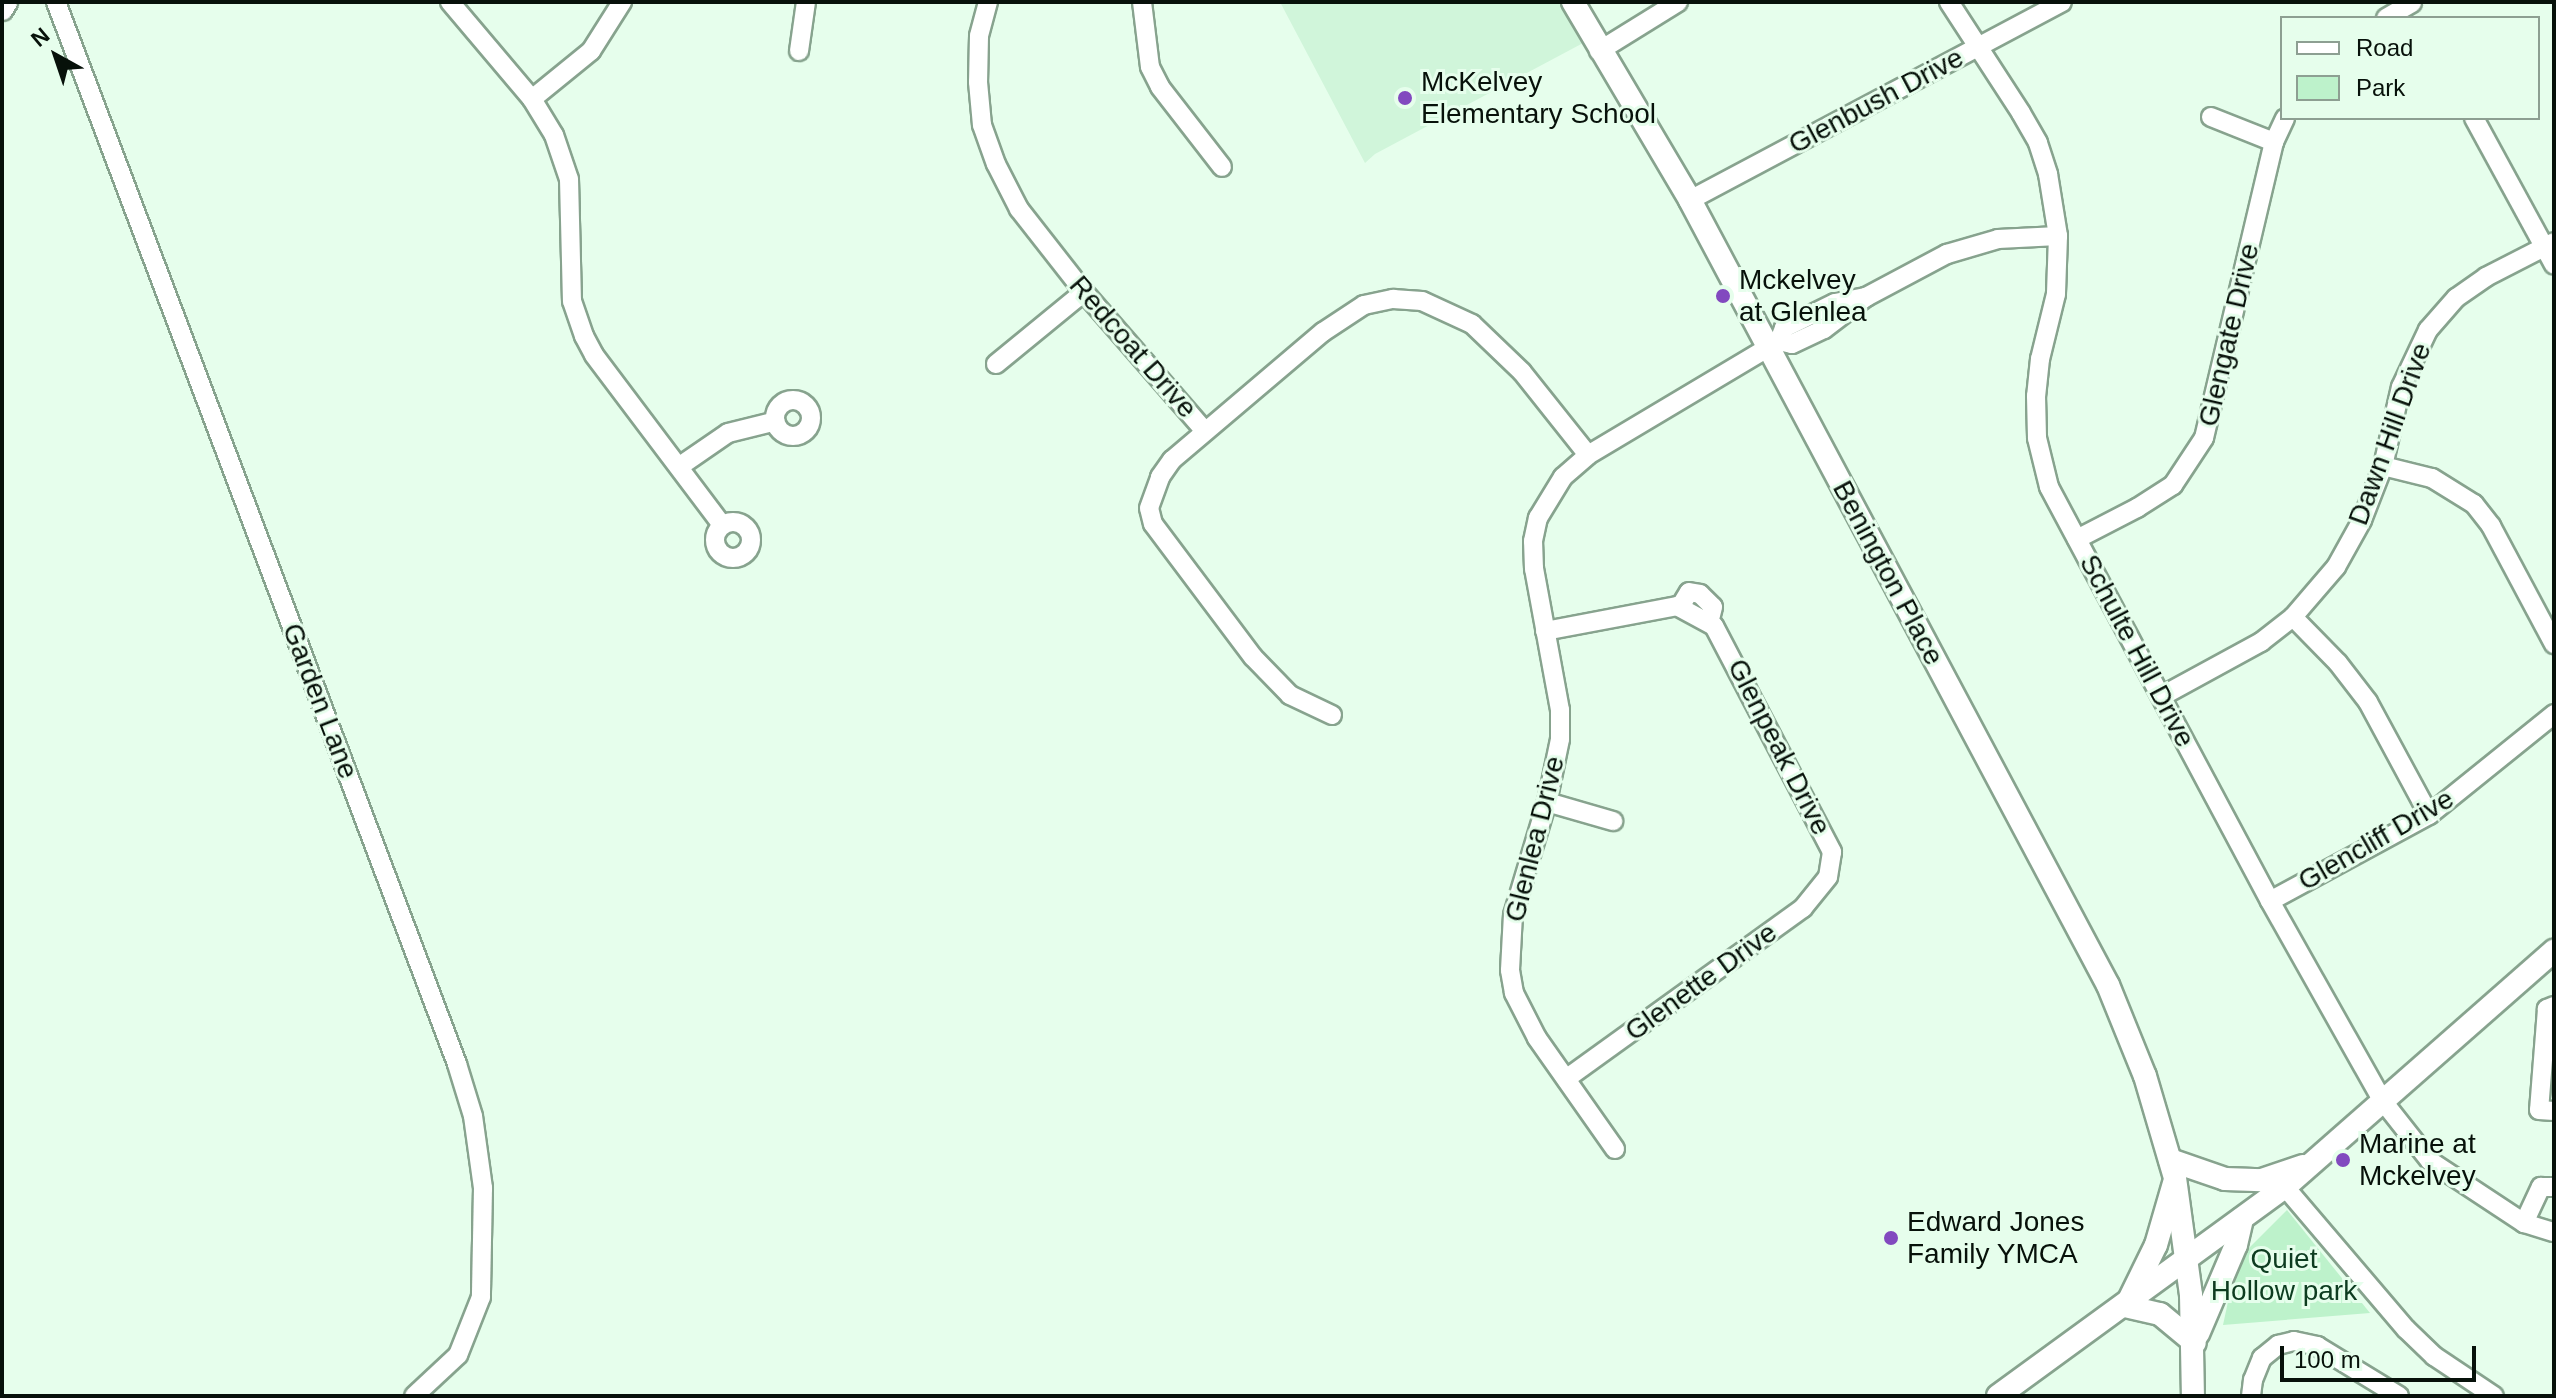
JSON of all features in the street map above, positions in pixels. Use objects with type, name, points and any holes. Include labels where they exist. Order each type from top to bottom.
[{"type":"main road","points":[[2,9],[6,2]]},
{"type":"main road","name":"Benington Place","points":[[1573,2],[1773,344],[2108,985],[2145,1076],[2173,1169],[2188,1260],[2195,1343]]},
{"type":"main road","points":[[1998,1396],[2285,1187],[2554,951]]},
{"type":"main road","points":[[2125,1306],[2156,1245],[2173,1169],[2225,1179],[2262,1180],[2313,1162]]},
{"type":"main road","points":[[2193,1396],[2195,1343],[2236,1245],[2242,1219]]},
{"type":"main road","points":[[2125,1306],[2160,1314],[2195,1343]]},
{"type":"street","name":"Garden Lane","points":[[56,2],[452,1052],[473,1116],[483,1188],[481,1297],[458,1355],[414,1396]]},
{"type":"street","points":[[450,2],[532,99],[554,135],[569,179],[570,277],[576,320],[594,355],[722,525]]},
{"type":"street","points":[[532,99],[591,51],[622,2]]},
{"type":"street","points":[[799,51],[806,2]]},
{"type":"street","name":"Redcoat Drive","points":[[988,2],[979,36],[978,82],[982,125],[996,164],[1019,209],[1084,292],[1205,431],[1172,460],[1160,477],[1149,508],[1153,524],[1253,657],[1290,695],[1332,715]]},
{"type":"street","points":[[1142,2],[1150,67],[1160,87],[1222,167]]},
{"type":"street","points":[[1599,51],[1678,2]]},
{"type":"street","name":"Schulte Hill Drive","points":[[1949,2],[2038,143],[2058,236],[2056,294],[2040,359],[2036,396],[2037,438],[2049,487],[2270,901],[2382,1100],[2430,1161],[2524,1223],[2554,1232]]},
{"type":"street","name":"Glenbush Drive","points":[[1690,200],[2062,2]]},
{"type":"street","points":[[2389,16],[2412,2]]},
{"type":"street","points":[[2211,117],[2274,142]]},
{"type":"street","name":"Glengate Drive","points":[[2077,539],[2173,485],[2204,438],[2274,142],[2284,120]]},
{"type":"street","points":[[2475,120],[2549,244],[2554,265]]},
{"type":"street","name":"Glenlea Drive","points":[[1615,1149],[1537,1038],[1514,993],[1510,970],[1513,915],[1547,802],[1560,739],[1560,710],[1534,569],[1533,541],[1538,518],[1563,477],[1588,455],[1773,344],[1784,328],[1852,297],[1866,297],[1947,254],[1998,239],[2058,236]]},
{"type":"street","name":"Dawn Hill Drive","points":[[2162,696],[2261,642],[2293,617],[2336,567],[2362,520],[2383,466],[2401,387],[2428,330],[2456,298],[2486,277],[2549,244]]},
{"type":"street","points":[[996,364],[1084,292]]},
{"type":"street","points":[[1205,431],[1323,332],[1364,305],[1393,299],[1422,301],[1472,324],[1522,372],[1588,455]]},
{"type":"street","points":[[680,466],[728,433],[776,421]]},
{"type":"street","points":[[2383,466],[2432,478],[2474,504],[2491,526],[2554,644]]},
{"type":"street","name":"Glenpeak Drive","points":[[1545,631],[1680,607],[1709,623],[1719,632],[1825,833],[1832,852],[1828,877]]},
{"type":"street","points":[[2293,617],[2338,663],[2368,702],[2429,815]]},
{"type":"street","name":"Glencliff Drive","points":[[2270,901],[2429,815],[2554,714]]},
{"type":"street","points":[[1547,802],[1613,821]]},
{"type":"street","name":"Glenette Drive","points":[[1566,1079],[1803,908],[1828,877]]},
{"type":"street","points":[[2554,1006],[2547,1009],[2539,1110],[2554,1111]]},
{"type":"street","points":[[2285,1187],[2413,1337],[2494,1396]]},
{"type":"street","points":[[2524,1223],[2541,1187],[2554,1187]]},
{"type":"street","points":[[2251,1396],[2253,1380],[2262,1358],[2278,1345],[2294,1341],[2317,1346],[2399,1396]]},
{"type":"shaded area","name":"McKelvey Elementary School","points":[[1280,2],[1561,2],[1585,42],[1375,154],[1365,163]]},
{"type":"green space","name":"Quiet Hollow park","points":[[2287,1210],[2370,1313],[2223,1325],[2237,1260]]},
{"type":"place","name":"McKelvey Elementary School","points":[[1405,98]]},
{"type":"place","name":"Mckelvey at Glenlea","points":[[1723,296]]},
{"type":"place","name":"Marine at Mckelvey","points":[[2343,1160]]},
{"type":"place","name":"Edward Jones Family YMCA","points":[[1891,1238]]}]
